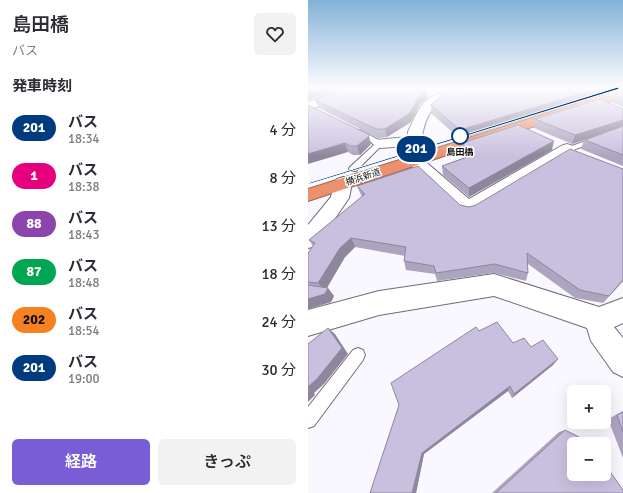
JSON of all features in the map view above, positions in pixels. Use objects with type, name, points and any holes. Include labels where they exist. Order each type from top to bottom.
[{"type":"highway","name":"横浜新道","points":[[308,195],[348,176],[415,150],[545,111]]},
{"type":"highway","name":"横浜新道","points":[[415,150],[518,127],[567,111]]},
{"type":"highway","name":"横浜新道","points":[[308,183],[348,176]]},
{"type":"street","points":[[415,150],[415,132],[424,111]]},
{"type":"street","points":[[518,127],[588,159]]},
{"type":"street","points":[[380,143],[415,150],[468,208],[553,143]]},
{"type":"street","points":[[308,240],[340,198],[348,176]]},
{"type":"street","points":[[308,323],[352,315],[379,303],[494,285],[611,315],[601,332],[623,362]]},
{"type":"lane","points":[[348,127],[380,143],[348,176]]},
{"type":"lane","points":[[553,143],[623,130]]},
{"type":"lane","points":[[308,420],[358,355]]},
{"type":"building","points":[[308,111],[320,111],[368,134],[369,136],[357,146],[350,146],[345,143],[308,154]]},
{"type":"building","points":[[338,111],[411,111],[385,129],[376,129]]},
{"type":"building","points":[[438,111],[522,111],[460,130]]},
{"type":"building","points":[[561,111],[623,111],[623,120],[575,135],[535,119]]},
{"type":"building","points":[[518,125],[554,141],[469,188],[442,166],[470,156],[463,149],[466,147],[462,143]]},
{"type":"building","points":[[623,126],[623,155],[585,140]]},
{"type":"building","points":[[570,149],[623,169],[623,280],[609,296],[580,290],[527,253],[528,273],[495,264],[436,273],[434,266],[404,261],[406,247],[351,238],[340,248],[318,283],[308,282],[308,253],[315,243],[309,240],[365,194],[357,186],[418,166],[460,205],[469,207],[476,205]]},
{"type":"building","points":[[308,285],[328,288],[325,294],[308,299]]},
{"type":"building","points":[[497,322],[513,343],[524,338],[531,347],[543,340],[558,359],[514,394],[510,386],[422,453],[412,493],[370,493],[399,405],[391,383],[476,327],[479,331]]},
{"type":"building","points":[[328,328],[342,348],[317,379],[308,387],[308,344]]},
{"type":"building","points":[[623,412],[623,432],[617,415]]},
{"type":"building","points":[[565,430],[579,437],[567,437],[567,481],[611,481],[611,473],[623,490],[623,493],[496,493]]},
{"type":"bus line","name":"201","points":[[308,183],[542,111]]},
{"type":"place","name":"島田橋","points":[[460,136]]}]
